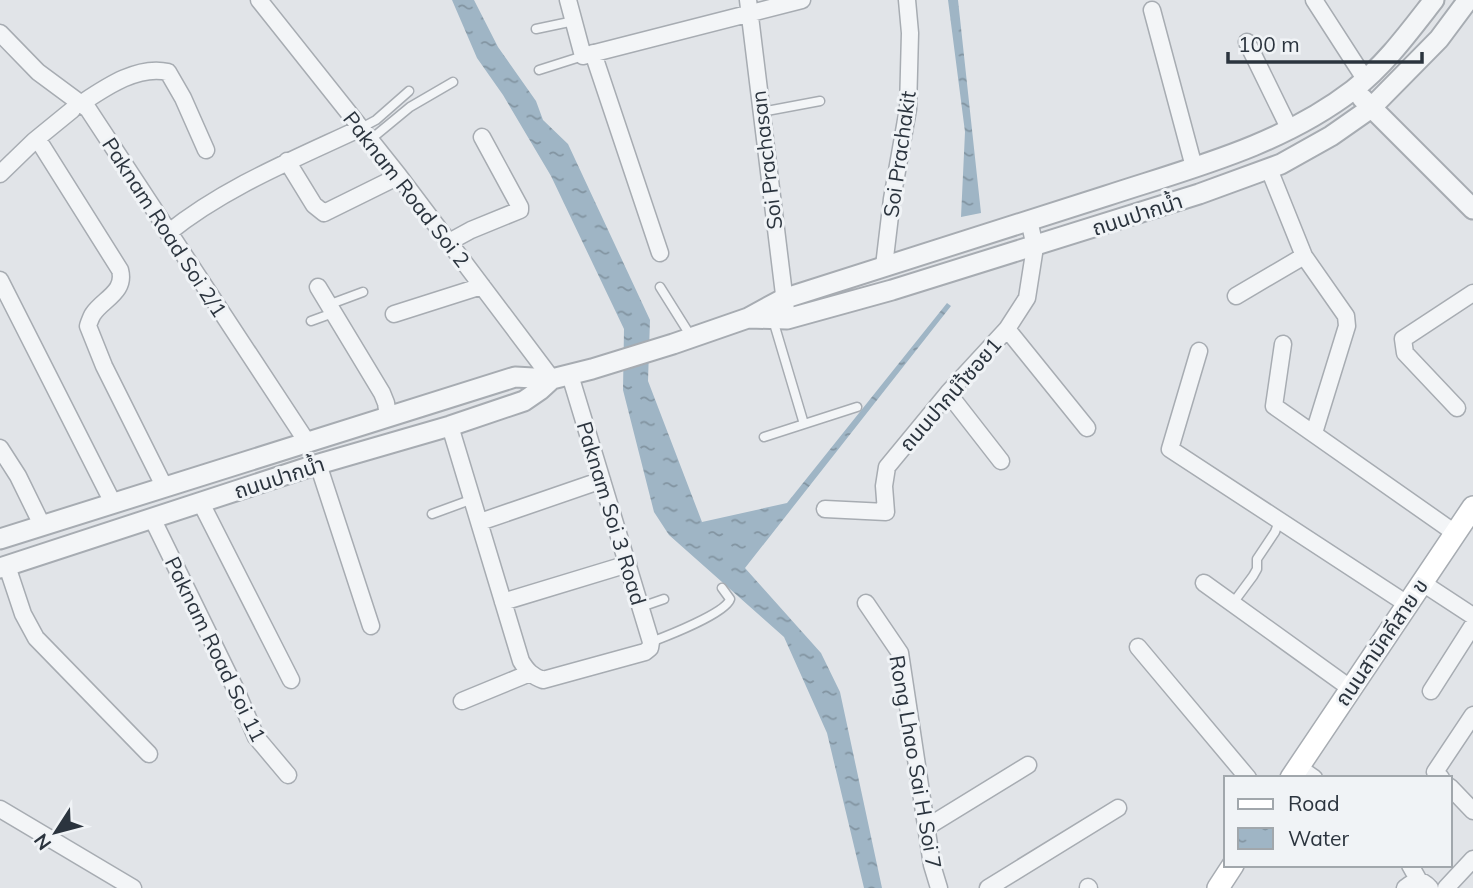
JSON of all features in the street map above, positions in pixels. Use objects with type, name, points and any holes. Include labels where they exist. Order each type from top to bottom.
[{"type":"main road","name":"ถนนสามัคคีสาย ข","points":[[1301,774],[1350,688],[1473,507]]},
{"type":"main road","points":[[1218,888],[1232,867]]},
{"type":"street","name":"Paknam Road Soi 2","points":[[259,0],[399,176],[482,286],[561,377]]},
{"type":"street","points":[[568,0],[660,253]]},
{"type":"street","points":[[588,54],[748,6],[802,0]]},
{"type":"street","name":"Soi Prachakit","points":[[884,266],[892,199],[908,109],[910,33],[907,0]]},
{"type":"street","points":[[1314,0],[1371,108],[1473,209]]},
{"type":"street","name":"ถนนปากน้ำ","points":[[778,311],[884,266],[1271,140],[1359,84],[1392,54],[1434,0]]},
{"type":"street","name":"ถนนปากน้ำ","points":[[0,539],[515,377],[561,377],[748,318],[1035,247],[1269,169],[1331,136],[1371,108],[1439,39],[1468,0]]},
{"type":"street","name":"Soi Prachasan","points":[[748,6],[761,113],[778,311]]},
{"type":"street","points":[[1152,10],[1194,167]]},
{"type":"street","name":"Paknam Road Soi 2/1","points":[[0,33],[77,107],[88,109],[307,442]]},
{"type":"street","points":[[1247,42],[1290,130]]},
{"type":"street","points":[[0,174],[34,141],[77,107],[127,78],[152,71],[168,72],[183,98],[205,150]]},
{"type":"street","points":[[168,233],[227,194],[287,161],[366,134]]},
{"type":"street","points":[[449,242],[471,230],[520,211],[482,137]]},
{"type":"street","points":[[42,146],[120,271],[122,277],[119,286],[92,314],[88,326],[104,366],[164,486]]},
{"type":"street","points":[[287,161],[314,205],[319,212],[324,213],[399,176]]},
{"type":"street","points":[[1269,169],[1304,256],[1346,316],[1347,326],[1314,433]]},
{"type":"street","name":"ถนนปากนำ้ซอย1","points":[[825,509],[886,512],[884,486],[887,467],[948,393],[1007,329],[1027,298],[1035,247],[1029,220]]},
{"type":"street","points":[[1236,296],[1304,256]]},
{"type":"street","points":[[0,280],[113,503]]},
{"type":"street","points":[[394,314],[482,286]]},
{"type":"street","points":[[318,287],[382,393],[388,415]]},
{"type":"street","points":[[1457,408],[1405,353],[1403,339],[1473,293]]},
{"type":"street","points":[[1007,329],[1087,428]]},
{"type":"street","points":[[1283,344],[1274,406],[1455,533]]},
{"type":"street","points":[[1199,351],[1170,449],[1407,604]]},
{"type":"street","name":"ถนนปากน้ำ","points":[[4,567],[318,464],[450,426],[524,401],[561,377]]},
{"type":"street","name":"Paknam Soi 3 Road","points":[[561,377],[602,480],[641,607],[650,646]]},
{"type":"street","points":[[948,393],[1001,461]]},
{"type":"street","points":[[450,426],[521,661],[530,673],[543,680],[650,646]]},
{"type":"street","points":[[0,448],[18,476],[42,525]]},
{"type":"street","points":[[318,464],[371,626]]},
{"type":"street","points":[[480,522],[602,480]]},
{"type":"street","points":[[201,503],[291,680]]},
{"type":"street","points":[[90,510],[101,535]]},
{"type":"street","name":"Paknam Road Soi 11","points":[[152,518],[256,737],[288,775]]},
{"type":"street","points":[[503,602],[628,564]]},
{"type":"street","points":[[4,567],[36,638],[149,754]]},
{"type":"street","points":[[1421,582],[1473,616]]},
{"type":"street","points":[[1204,583],[1350,688]]},
{"type":"street","name":"Rong Lhao Sai H Soi 7","points":[[866,603],[900,653],[932,865],[939,888]]},
{"type":"street","points":[[1431,691],[1473,625]]},
{"type":"street","points":[[1138,647],[1246,776]]},
{"type":"street","points":[[462,701],[530,673]]},
{"type":"street","points":[[1439,776],[1436,772],[1473,715]]},
{"type":"street","points":[[927,827],[1028,765]]},
{"type":"street","points":[[1452,789],[1473,811]]},
{"type":"street","points":[[988,888],[1118,808]]},
{"type":"street","points":[[0,810],[122,885]]},
{"type":"street","points":[[1446,888],[1473,859]]},
{"type":"street","points":[[1411,867],[1418,886]]},
{"type":"lane","points":[[536,29],[574,21]]},
{"type":"lane","points":[[539,70],[588,54]]},
{"type":"lane","points":[[366,134],[453,82]]},
{"type":"lane","points":[[366,134],[376,120],[409,91]]},
{"type":"lane","points":[[761,113],[820,101]]},
{"type":"lane","points":[[660,287],[682,341]]},
{"type":"lane","points":[[311,321],[363,292]]},
{"type":"lane","points":[[778,311],[804,424]]},
{"type":"lane","points":[[764,437],[857,407]]},
{"type":"lane","points":[[432,514],[473,499]]},
{"type":"lane","points":[[1233,603],[1257,569],[1257,559],[1279,521]]},
{"type":"lane","points":[[650,646],[725,607],[730,600],[722,588]]},
{"type":"lane","points":[[641,607],[664,599]]},
{"type":"water","points":[[452,0],[474,0],[498,47],[536,101],[543,120],[568,144],[650,320],[648,381],[702,522],[787,503],[947,303],[951,306],[745,568],[821,653],[840,692],[882,888],[864,888],[827,733],[784,637],[669,535],[654,512],[623,390],[624,329],[551,176],[503,95],[477,58]]},
{"type":"water","points":[[948,0],[958,0],[981,213],[961,217],[965,132]]}]
